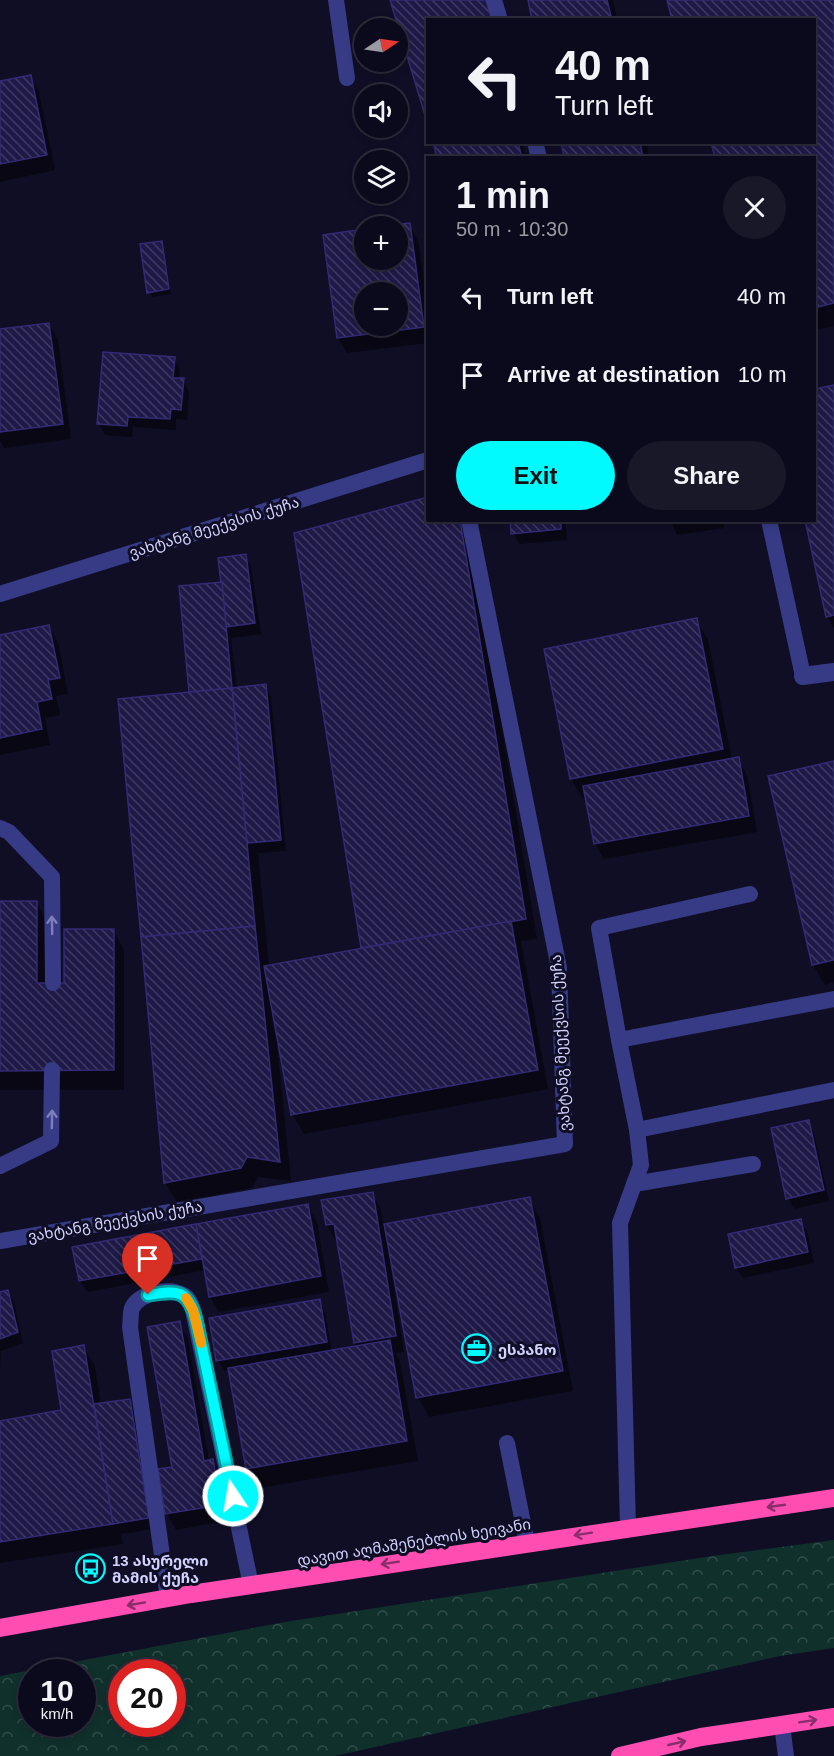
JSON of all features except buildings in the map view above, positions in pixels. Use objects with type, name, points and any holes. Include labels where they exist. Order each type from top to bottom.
[{"type":"highway","name":"დავით აღმაშენებლის ხეივანი","points":[[0,1628],[251,1585],[834,1498]]},
{"type":"highway","points":[[620,1756],[701,1737],[834,1717]]},
{"type":"street","points":[[803,676],[834,672]]},
{"type":"lane","points":[[336,0],[347,78]]},
{"type":"lane","points":[[495,0],[500,18]]},
{"type":"lane","name":"ვახტანგ მეექვსის ქუჩა","points":[[0,594],[426,461]]},
{"type":"lane","name":"ვახტანგ მეექვსის ქუჩა","points":[[0,1241],[565,1144],[559,968],[470,522]]},
{"type":"lane","points":[[769,522],[803,676]]},
{"type":"lane","points":[[0,828],[9,832],[52,877],[53,983]]},
{"type":"lane","points":[[628,1527],[620,1223],[641,1165],[637,1130],[599,928],[750,894]]},
{"type":"lane","points":[[619,1040],[834,999]]},
{"type":"lane","points":[[0,1166],[51,1141],[52,1070]]},
{"type":"lane","points":[[637,1130],[834,1090]]},
{"type":"lane","points":[[634,1184],[753,1164]]},
{"type":"lane","points":[[168,1598],[130,1327],[132,1309],[139,1299],[148,1295],[171,1292],[184,1295],[193,1310],[251,1585]]},
{"type":"lane","points":[[507,1443],[526,1543]]},
{"type":"lane","points":[[782,1725],[786,1756]]},
{"type":"green space","points":[[834,1540],[834,1648],[780,1656],[335,1756],[0,1756],[0,1676],[18,1673],[18,1737],[96,1737],[96,1659],[90,1659],[285,1622],[712,1556]]},
{"type":"slow traffic","points":[[186,1298],[190,1302],[196,1319],[201,1343]]},
{"type":"place","name":"ესპანო","points":[[477,1349]]},
{"type":"place","name":"13 ასურელი მამის ქუჩა","points":[[91,1569]]},
{"type":"route","points":[[148,1295],[171,1292],[184,1295],[190,1302],[196,1319],[233,1496]]}]
